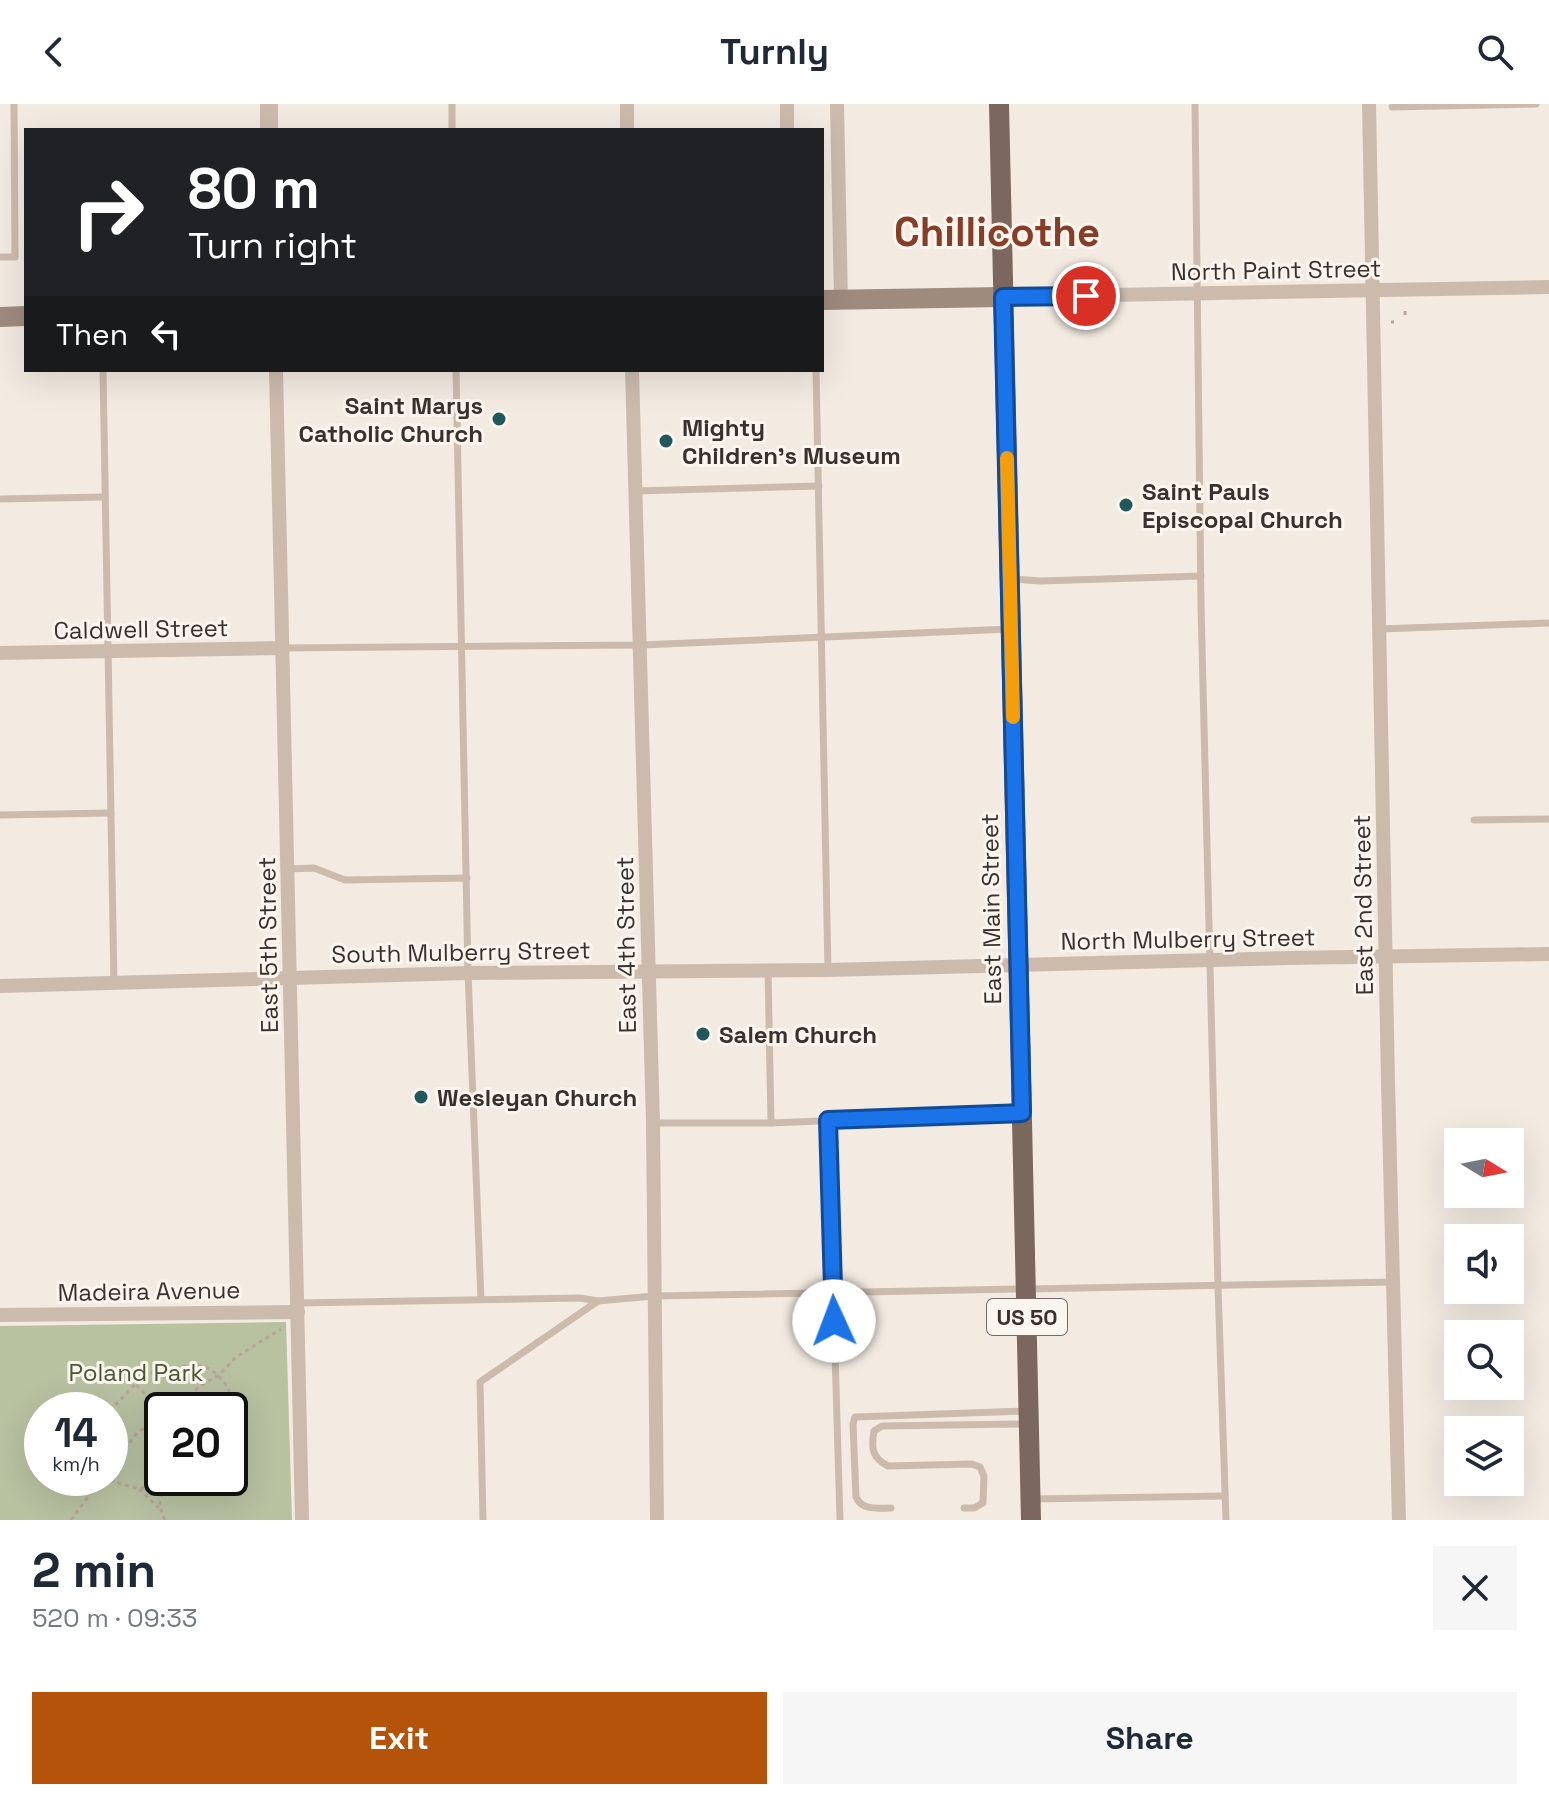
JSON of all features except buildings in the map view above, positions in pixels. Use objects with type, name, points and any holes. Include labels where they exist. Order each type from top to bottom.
[{"type":"main road","name":"US 50","points":[[999,104],[1003,297]]},
{"type":"main road","points":[[831,300],[1003,297]]},
{"type":"main road","name":"East Main Street","points":[[1003,297],[1031,1520]]},
{"type":"main road","points":[[0,317],[24,316]]},
{"type":"street","points":[[269,104],[269,128]]},
{"type":"street","points":[[627,104],[627,128]]},
{"type":"street","points":[[787,104],[787,128]]},
{"type":"street","points":[[831,300],[837,104]]},
{"type":"street","name":"East 2nd Street","points":[[1369,104],[1399,1520]]},
{"type":"street","name":"North Paint Street","points":[[1003,297],[1549,287]]},
{"type":"street","name":"East 5th Street","points":[[276,372],[302,1520]]},
{"type":"street","name":"East 4th Street","points":[[632,372],[653,1123],[657,1520]]},
{"type":"street","name":"Caldwell Street","points":[[0,653],[283,648]]},
{"type":"street","name":"North Mulberry Street","points":[[1019,964],[1549,954]]},
{"type":"street","name":"South Mulberry Street","points":[[0,986],[468,973],[828,970],[1019,964]]},
{"type":"street","name":"Madeira Avenue","points":[[0,1315],[298,1307]]},
{"type":"lane","points":[[0,257],[15,257],[14,104]]},
{"type":"lane","points":[[452,104],[452,128]]},
{"type":"lane","points":[[1195,104],[1201,576],[1226,1520]]},
{"type":"lane","points":[[1392,107],[1536,104]]},
{"type":"lane","points":[[0,308],[0,317]]},
{"type":"lane","points":[[103,372],[114,984]]},
{"type":"lane","points":[[456,372],[468,973],[481,1299]]},
{"type":"lane","points":[[816,372],[828,970]]},
{"type":"lane","points":[[636,491],[819,486]]},
{"type":"lane","points":[[0,499],[105,497]]},
{"type":"lane","points":[[1010,579],[1040,581],[1201,576]]},
{"type":"lane","points":[[1379,629],[1549,623]]},
{"type":"lane","points":[[283,648],[641,645],[1011,629]]},
{"type":"lane","points":[[0,815],[111,813]]},
{"type":"lane","points":[[1474,820],[1549,819]]},
{"type":"lane","points":[[288,869],[314,868],[345,880],[467,878]]},
{"type":"lane","points":[[768,970],[771,1123]]},
{"type":"lane","points":[[653,1123],[771,1123],[1022,1113]]},
{"type":"lane","points":[[828,1120],[840,1520]]},
{"type":"lane","points":[[298,1307],[481,1299],[580,1298],[598,1301],[654,1296],[1394,1282]]},
{"type":"lane","points":[[483,1520],[480,1382],[598,1301]]},
{"type":"lane","points":[[891,1508],[865,1507],[856,1497],[855,1417],[1029,1417]]},
{"type":"lane","points":[[964,1508],[974,1508],[983,1503],[984,1476],[980,1467],[972,1464],[888,1466],[873,1453],[872,1439],[877,1428],[1029,1417]]},
{"type":"lane","points":[[1031,1499],[1225,1496]]},
{"type":"path","points":[[1405,307],[1405,315]]},
{"type":"path","points":[[193,1392],[219,1375],[236,1357],[284,1327],[298,1307]]},
{"type":"path","points":[[128,1393],[148,1374],[201,1366],[219,1375],[228,1392]]},
{"type":"path","points":[[136,1385],[144,1394]]},
{"type":"path","points":[[128,1445],[144,1427]]},
{"type":"path","points":[[128,1486],[139,1489],[159,1508],[165,1520]]},
{"type":"path","points":[[139,1489],[144,1488]]},
{"type":"path","points":[[71,1520],[89,1496]]},
{"type":"path","points":[[159,1508],[161,1496]]},
{"type":"green space","name":"Poland Park","points":[[286,1322],[292,1520],[0,1520],[0,1326]]},
{"type":"slow traffic","points":[[1007,458],[1013,717]]},
{"type":"place","name":"Saint Marys Catholic Church","points":[[499,419]]},
{"type":"place","name":"Mighty Children's Museum","points":[[666,441]]},
{"type":"place","name":"Saint Pauls Episcopal Church","points":[[1126,505]]},
{"type":"place","name":"Salem Church","points":[[703,1034]]},
{"type":"place","name":"Wesleyan Church","points":[[421,1097]]},
{"type":"district","name":"Chillicothe","points":[[997,232]]},
{"type":"route","points":[[834,1321],[828,1120],[1022,1113],[1003,297],[1086,296]]}]
